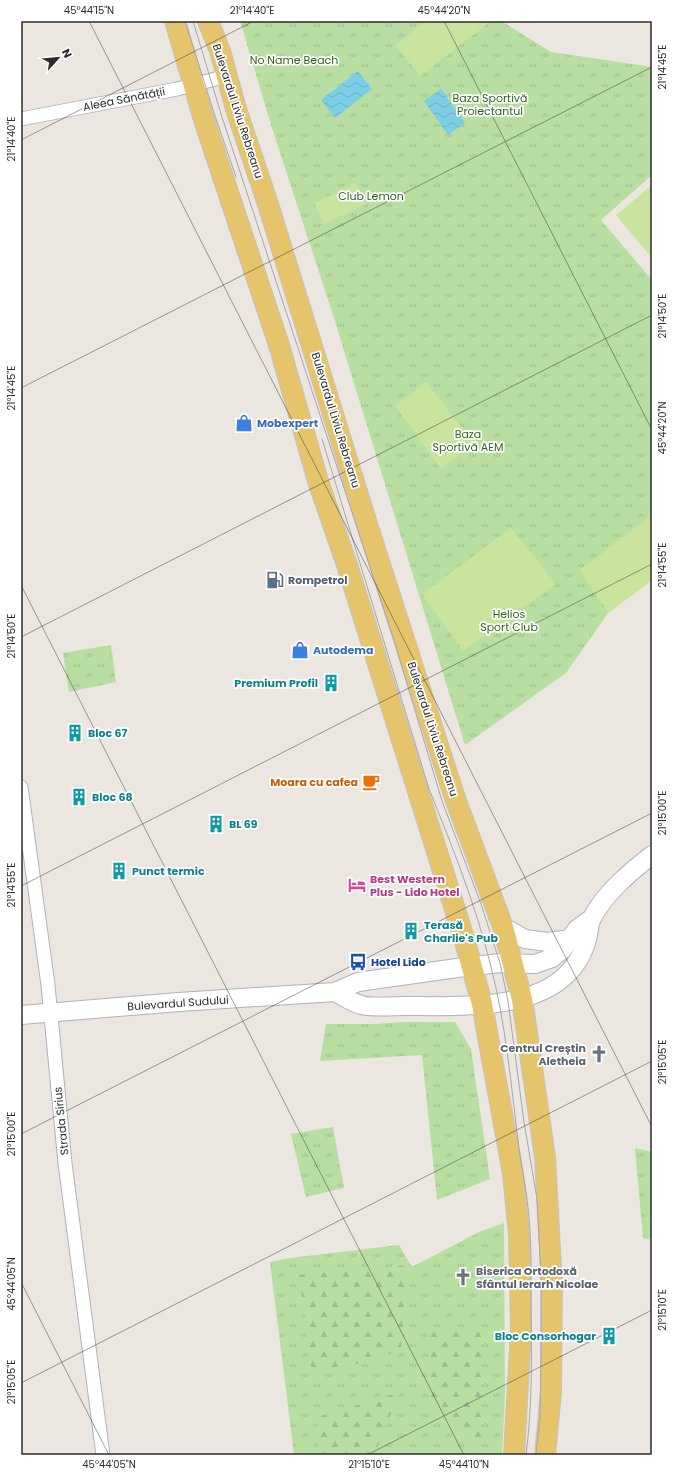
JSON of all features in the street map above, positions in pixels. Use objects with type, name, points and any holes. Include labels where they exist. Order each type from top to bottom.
[{"type":"main road","points":[[175,21],[279,345],[318,481],[348,568],[482,1004],[513,1174],[519,1235],[520,1330],[514,1455]]},
{"type":"main road","name":"Bulevardul Liviu Rebreanu","points":[[208,21],[220,51],[236,109],[268,201],[372,540],[455,798],[503,927],[522,998],[545,1157],[552,1287],[551,1392],[545,1455]]},
{"type":"street","name":"Aleea Sănătății","points":[[21,119],[178,89],[226,76]]},
{"type":"street","name":"Strada Sirius","points":[[21,787],[51,1013],[63,1141],[80,1284],[103,1455]]},
{"type":"street","points":[[335,992],[362,1006],[482,1004],[522,998],[541,992],[567,975],[578,961],[587,940],[591,919],[618,885],[652,855]]},
{"type":"street","name":"Bulevardul Sudului","points":[[21,1015],[179,1002],[335,992],[358,982],[471,966],[513,962],[536,964],[552,958],[562,950],[577,929],[591,919]]},
{"type":"street","points":[[503,927],[526,939],[547,942],[571,939]]},
{"type":"green space","points":[[240,21],[501,21],[551,52],[652,67],[652,175],[601,220],[652,280],[652,580],[608,613],[566,673],[465,745],[334,318],[272,128]]},
{"type":"green space","points":[[426,21],[490,22],[420,76],[395,45]]},
{"type":"green space","points":[[356,183],[366,204],[324,224],[314,203]]},
{"type":"green space","points":[[652,185],[652,258],[616,215]]},
{"type":"green space","name":"Baza Sportivă AEM","points":[[426,382],[474,443],[441,469],[395,406]]},
{"type":"green space","points":[[648,518],[652,523],[652,580],[608,613],[580,570]]},
{"type":"green space","points":[[511,528],[556,584],[463,651],[422,594]]},
{"type":"green space","points":[[111,645],[116,682],[69,692],[63,653]]},
{"type":"green space","points":[[403,1022],[455,1022],[471,1049],[490,1179],[437,1200],[422,1055],[320,1061],[326,1024],[376,1024]]},
{"type":"green space","points":[[333,1127],[344,1188],[306,1197],[291,1134]]},
{"type":"green space","points":[[635,1148],[652,1152],[652,1240],[643,1238]]},
{"type":"green space","points":[[504,1223],[505,1394],[502,1455],[294,1455],[270,1262],[290,1258],[399,1245],[412,1267],[479,1232]]},
{"type":"green space","points":[[409,1265],[401,1350],[363,1363],[312,1372],[299,1275]]},
{"type":"green space","points":[[428,1330],[481,1332],[481,1454],[428,1402]]},
{"type":"green space","points":[[400,1392],[377,1448],[370,1455],[319,1455],[317,1417]]},
{"type":"water","points":[[358,71],[372,89],[335,118],[321,100]]},
{"type":"water","points":[[441,89],[465,123],[448,135],[424,101]]},
{"type":"tram line","points":[[185,21],[236,177]]},
{"type":"tram line","points":[[193,21],[221,114],[394,640],[442,801],[481,904],[500,963],[508,1001],[524,1122],[537,1199],[541,1275],[541,1353],[540,1416],[536,1455]]},
{"type":"tram line","points":[[322,439],[429,789],[470,897],[496,986],[508,1055],[530,1227],[531,1366],[526,1455]]},
{"type":"place","name":"Mobexpert","points":[[244,423]]},
{"type":"place","name":"Rompetrol","points":[[275,580]]},
{"type":"place","name":"Autodema","points":[[300,650]]},
{"type":"place","name":"Premium Profil","points":[[331,683]]},
{"type":"place","name":"Bloc 67","points":[[75,733]]},
{"type":"place","name":"Moara cu cafea","points":[[371,782]]},
{"type":"place","name":"Bloc 68","points":[[79,797]]},
{"type":"place","name":"BL 69","points":[[216,824]]},
{"type":"place","name":"Punct termic","points":[[119,871]]},
{"type":"place","name":"Best Western Plus - Lido Hotel","points":[[357,885]]},
{"type":"place","name":"Terasă Charlie's Pub","points":[[411,931]]},
{"type":"place","name":"Hotel Lido","points":[[358,962]]},
{"type":"place","name":"Centrul Creștin Aletheia","points":[[599,1054]]},
{"type":"place","name":"Biserica Ortodoxă Sfântul Ierarh Nicolae","points":[[463,1277]]},
{"type":"place","name":"Bloc Consorhogar","points":[[609,1336]]},
{"type":"park label","name":"No Name Beach","points":[[294,60]]},
{"type":"park label","name":"Baza Sportivă Proiectantul","points":[[490,104]]},
{"type":"park label","name":"Club Lemon","points":[[371,196]]},
{"type":"park label","name":"Helios Sport Club","points":[[509,620]]}]
